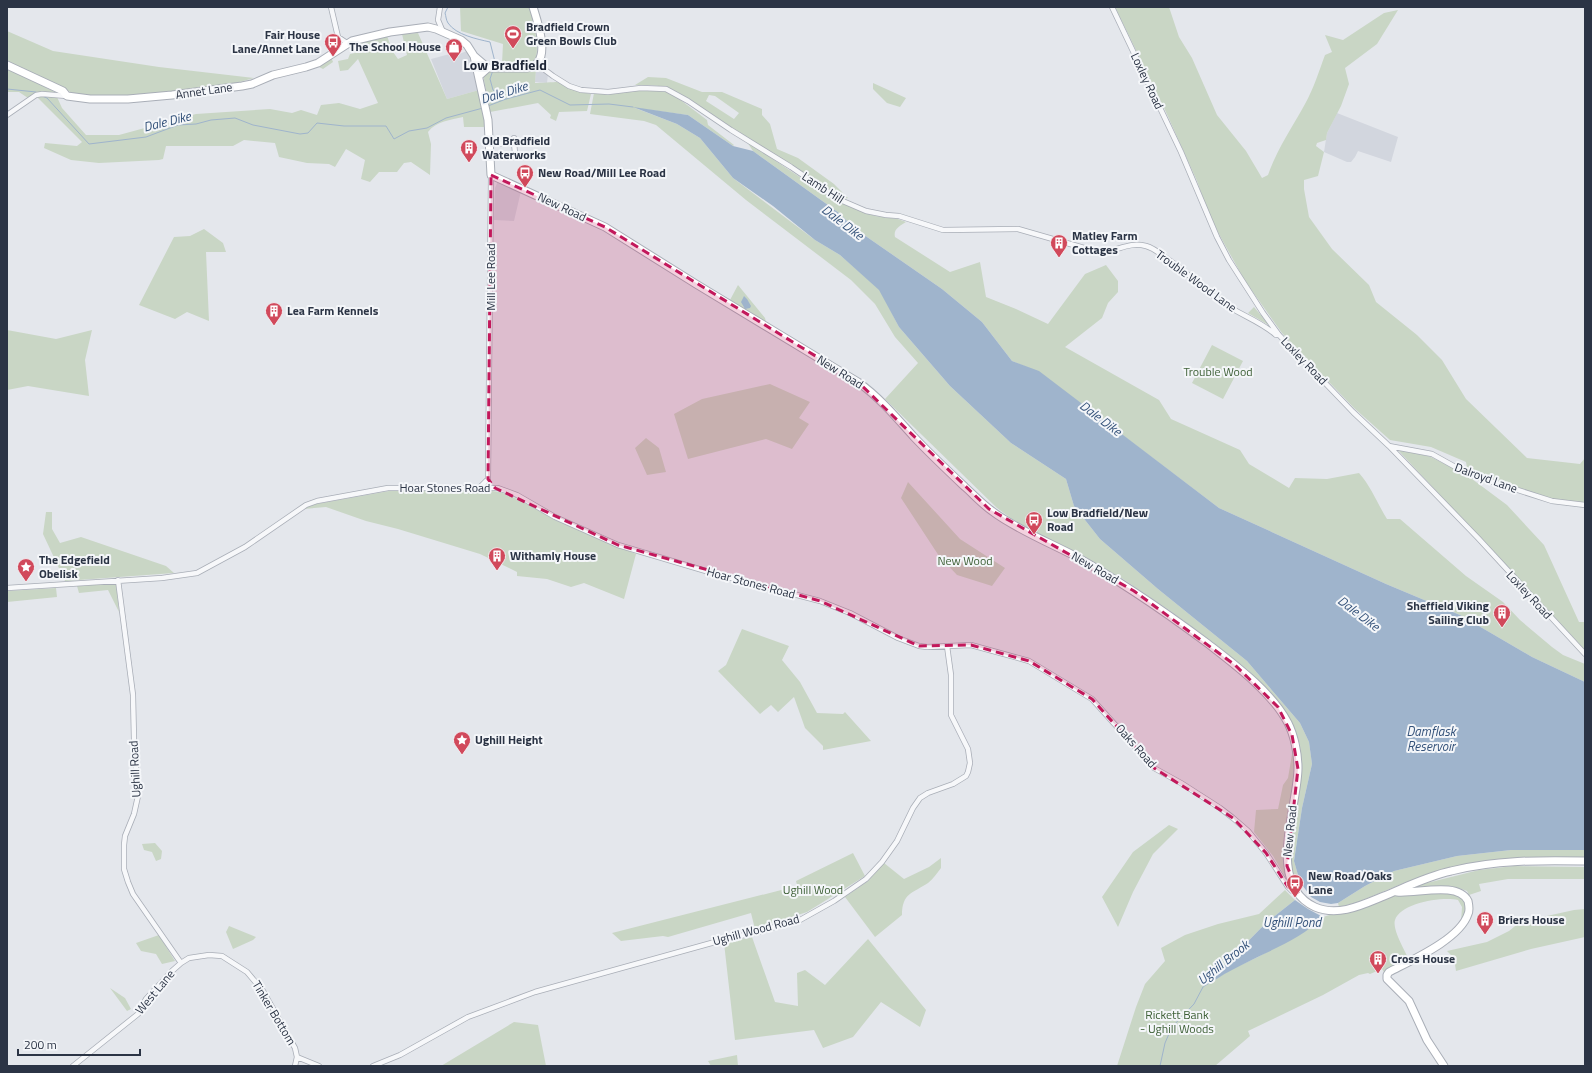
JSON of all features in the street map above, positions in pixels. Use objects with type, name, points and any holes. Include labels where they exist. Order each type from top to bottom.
[{"type":"street","points":[[331,7],[338,37],[336,50]]},
{"type":"street","points":[[440,7],[438,20],[443,32]]},
{"type":"street","points":[[479,76],[489,68],[527,68],[538,64],[542,55],[539,29],[533,7]]},
{"type":"street","name":"Loxley Road","points":[[1112,7],[1178,145],[1217,237],[1247,290],[1279,335],[1478,538],[1585,654]]},
{"type":"street","points":[[428,27],[438,20]]},
{"type":"street","points":[[428,27],[443,32],[464,43],[474,56],[489,68]]},
{"type":"street","name":"Annet Lane","points":[[67,96],[97,100],[128,99],[242,86],[252,84],[273,75],[318,63],[347,43],[390,32],[428,27]]},
{"type":"street","points":[[338,37],[347,43]]},
{"type":"street","name":"Mill Lee Road","points":[[474,56],[484,98],[491,144],[492,175],[488,479]]},
{"type":"street","name":"Lamb Hill","points":[[538,64],[569,86],[580,90],[608,92],[653,88],[664,89],[671,92],[688,101],[838,198],[866,211],[899,216],[943,230],[1018,229],[1098,252],[1111,251],[1131,244]]},
{"type":"street","points":[[7,65],[63,91],[67,96]]},
{"type":"street","points":[[7,115],[36,95],[67,96]]},
{"type":"street","points":[[491,144],[514,140],[515,153]]},
{"type":"street","name":"New Road","points":[[492,175],[605,227],[858,382],[870,391],[930,455],[989,509],[1009,522],[1102,571],[1134,591],[1172,617],[1235,665],[1278,706],[1288,723],[1292,735],[1298,768],[1288,841],[1287,866],[1290,878],[1305,901],[1316,907],[1337,912],[1369,902],[1432,876],[1451,870],[1519,862],[1585,861]]},
{"type":"street","name":"Trouble Wood Lane","points":[[1131,244],[1147,246],[1157,251],[1218,300],[1258,322],[1276,335],[1279,335]]},
{"type":"street","name":"Dalroyd Lane","points":[[1389,446],[1432,454],[1468,474],[1552,500],[1585,505]]},
{"type":"street","points":[[480,487],[488,479],[495,488]]},
{"type":"street","name":"Hoar Stones Road","points":[[7,588],[162,578],[196,573],[245,547],[306,504],[388,488],[480,487],[495,488],[517,495],[555,517],[618,545],[716,574],[820,601],[850,612],[898,638],[919,646],[947,646]]},
{"type":"street","name":"Ughill Road","points":[[118,580],[133,695],[134,740],[138,796],[134,814],[124,840],[124,869],[133,894],[181,963]]},
{"type":"street","name":"Oaks Road","points":[[947,646],[971,645],[1024,659],[1042,668],[1092,699],[1154,768],[1181,782],[1220,808],[1248,831],[1266,853],[1288,887],[1292,891],[1298,892]]},
{"type":"street","name":"Ughill Wood Road","points":[[374,1066],[400,1055],[468,1017],[535,992],[800,920],[834,901],[866,879],[882,862],[897,842],[913,808],[920,798],[928,792],[953,784],[966,776],[968,772],[970,763],[968,749],[951,715],[951,675],[947,646]]},
{"type":"street","points":[[1395,891],[1450,890],[1463,895],[1468,901],[1468,916],[1454,933],[1433,948],[1389,972],[1387,975],[1387,980],[1409,1001],[1427,1040],[1444,1066]]},
{"type":"street","name":"Tinker Bottom","points":[[181,963],[196,957],[218,955],[247,972],[263,991],[272,1005],[295,1048],[297,1057]]},
{"type":"street","name":"West Lane","points":[[73,1066],[138,1014],[146,1000],[181,963]]},
{"type":"street","points":[[295,1066],[297,1057],[319,1066]]},
{"type":"highlighted area","points":[[491,175],[605,227],[858,382],[989,509],[1134,591],[1235,665],[1278,707],[1292,735],[1298,769],[1287,866],[1298,892],[1288,887],[1266,853],[1233,818],[1154,768],[1092,699],[1029,661],[971,645],[919,646],[820,601],[618,545],[495,488],[488,479]]},
{"type":"shaded area","points":[[467,51],[474,64],[479,90],[447,99],[431,59]]},
{"type":"shaded area","points":[[536,70],[548,74],[547,83],[535,82]]},
{"type":"shaded area","points":[[1337,113],[1398,137],[1391,162],[1358,151],[1351,162],[1347,162],[1324,152],[1327,133]]},
{"type":"shaded area","points":[[498,181],[521,191],[514,221],[494,220],[495,188]]},
{"type":"green space","points":[[460,7],[530,7],[535,28],[537,46],[535,61],[528,65],[502,63],[503,44],[461,31]]},
{"type":"green space","points":[[1115,7],[1169,7],[1179,37],[1192,58],[1217,115],[1246,151],[1262,178],[1268,175],[1280,147],[1308,98],[1325,55],[1332,52],[1325,35],[1343,40],[1384,13],[1398,10],[1377,44],[1345,68],[1349,84],[1341,106],[1327,133],[1326,140],[1317,143],[1316,146],[1324,152],[1318,176],[1304,180],[1304,189],[1309,217],[1332,249],[1369,285],[1376,302],[1417,335],[1442,360],[1466,399],[1527,458],[1580,464],[1585,458],[1585,505],[1552,501],[1468,474],[1466,462],[1431,447],[1390,440],[1354,408],[1282,333],[1245,281],[1220,236],[1208,212],[1197,181],[1165,110]]},
{"type":"green space","points":[[7,31],[53,51],[159,67],[254,78],[236,83],[205,88],[127,97],[77,96],[57,84],[7,62]]},
{"type":"green space","points":[[418,33],[447,99],[479,90],[487,127],[464,127],[463,117],[435,125],[431,128],[428,132],[431,144],[430,175],[411,162],[404,163],[397,172],[379,172],[370,182],[361,179],[365,160],[346,149],[335,167],[329,164],[307,163],[279,157],[275,143],[244,140],[233,146],[166,146],[163,159],[159,160],[99,163],[71,160],[44,148],[45,143],[77,146],[82,142],[37,97],[43,95],[57,97],[62,108],[86,135],[119,135],[196,114],[270,109],[292,113],[301,110],[317,115],[321,105],[339,103],[360,109],[378,103],[358,59],[348,70],[340,71],[338,61],[348,59],[350,54],[355,53],[350,53],[352,43],[387,36],[393,52],[398,59],[407,55],[402,34]]},
{"type":"green space","points":[[331,57],[333,62],[323,69],[317,66]]},
{"type":"green space","points":[[7,68],[55,92],[41,92],[28,98],[19,92],[7,92]]},
{"type":"green space","points":[[492,69],[536,70],[535,83],[557,82],[591,94],[587,111],[559,112],[556,121],[550,118],[551,115],[538,103],[490,112],[484,75]]},
{"type":"green space","points":[[648,77],[666,78],[702,92],[722,92],[762,109],[762,115],[770,124],[777,149],[798,158],[834,184],[848,198],[842,199],[682,95],[664,87],[654,85],[635,85]],"holes":[[[709,95],[715,96],[739,113],[734,119],[706,101]]]},
{"type":"green space","points":[[873,83],[906,98],[900,107],[887,103],[873,89]]},
{"type":"green space","points":[[649,89],[666,89],[707,120],[708,125],[734,145],[733,146],[688,115],[635,108],[677,124],[700,138],[733,178],[815,240],[840,255],[880,290],[899,327],[950,386],[1011,443],[1066,479],[1074,506],[1100,539],[1158,589],[1247,661],[1300,723],[1309,742],[1312,764],[1302,808],[1294,861],[1300,882],[1294,879],[1289,865],[1301,762],[1300,745],[1295,729],[1283,708],[1249,671],[1169,610],[1123,579],[1012,519],[997,508],[885,399],[918,363],[895,337],[875,304],[851,280],[746,200],[656,125],[644,121],[590,114],[594,93],[609,94]]},
{"type":"green space","points":[[747,142],[836,201],[875,216],[898,219],[906,222],[899,226],[896,230],[895,237],[950,272],[980,262],[986,297],[1048,324],[1085,274],[1106,265],[1118,281],[1118,292],[1108,303],[1102,318],[1065,347],[1159,400],[1171,419],[1240,450],[1249,464],[1289,488],[1295,478],[1327,479],[1359,473],[1371,490],[1387,519],[1400,519],[1466,576],[1503,602],[1520,620],[1552,647],[1563,655],[1585,664],[1585,682],[1532,657],[1460,615],[1386,584],[1219,508],[1039,372],[1012,361],[982,322],[942,289],[854,228],[839,213],[753,151]]},
{"type":"green space","points":[[204,229],[223,243],[226,252],[206,252],[209,321],[187,312],[175,319],[139,305],[174,237],[190,236]]},
{"type":"green space","points":[[738,285],[765,318],[766,322],[730,300]]},
{"type":"green space","points":[[1254,307],[1270,326],[1248,313]]},
{"type":"green space","points":[[7,330],[56,339],[92,330],[85,360],[89,396],[28,386],[7,390]]},
{"type":"green space","name":"Trouble Wood","points":[[1212,345],[1243,361],[1223,399],[1192,383]]},
{"type":"green space","points":[[770,384],[810,402],[799,418],[809,424],[792,449],[766,439],[688,459],[674,414],[702,399]]},
{"type":"green space","points":[[646,438],[659,448],[666,472],[647,475],[635,448]]},
{"type":"green space","points":[[1396,448],[1431,457],[1468,476],[1507,505],[1544,545],[1579,622],[1585,622],[1585,650]]},
{"type":"green space","name":"New Wood","points":[[908,482],[960,539],[1005,568],[992,586],[957,575],[939,556],[901,498]]},
{"type":"green space","points":[[484,490],[500,492],[520,500],[555,520],[636,554],[624,599],[584,583],[571,587],[547,579],[517,576],[517,572],[480,554],[398,529],[366,521],[326,507],[302,509],[316,504],[389,491]]},
{"type":"green space","points":[[46,512],[52,512],[52,529],[60,543],[81,537],[166,566],[174,573],[65,581],[43,534]]},
{"type":"green space","points":[[116,583],[119,612],[108,590],[79,593],[77,586]]},
{"type":"green space","points":[[56,588],[57,597],[7,602],[7,591]]},
{"type":"green space","points":[[742,629],[789,646],[782,660],[800,682],[817,713],[843,714],[845,712],[871,741],[823,750],[823,746],[805,728],[794,697],[778,712],[771,705],[760,714],[718,671],[726,665]]},
{"type":"green space","points":[[1293,748],[1295,767],[1284,866],[1286,878],[1273,856],[1254,832],[1256,810],[1278,809],[1283,785],[1288,778]]},
{"type":"green space","points":[[1169,825],[1178,829],[1153,854],[1133,892],[1118,927],[1102,897],[1133,852]]},
{"type":"green space","points":[[155,843],[162,851],[161,859],[156,861],[152,852],[144,850],[142,844]]},
{"type":"green space","points":[[1511,850],[1585,850],[1585,859],[1562,858],[1434,872],[1358,902],[1339,907],[1338,903],[1365,886],[1394,871],[1457,856]]},
{"type":"green space","name":"Ughill Wood","points":[[853,853],[865,876],[807,912],[755,929],[751,913],[668,937],[663,936],[621,941],[612,933],[793,887],[797,885],[796,881]]},
{"type":"green space","points":[[941,858],[941,868],[933,878],[928,883],[909,894],[904,902],[902,915],[875,937],[845,897],[868,881],[884,863],[904,879],[929,867]]},
{"type":"green space","points":[[1514,866],[1585,867],[1585,879],[1508,879],[1479,884],[1481,891],[1469,895],[1467,891],[1459,888],[1407,888],[1479,870]]},
{"type":"green space","name":"Rickett Bank - Ughill Woods","points":[[1285,890],[1295,900],[1266,923],[1204,986],[1232,969],[1258,957],[1316,924],[1323,917],[1395,894],[1454,894],[1463,899],[1466,909],[1461,922],[1462,907],[1458,900],[1433,900],[1413,905],[1405,909],[1395,920],[1395,928],[1408,958],[1384,972],[1382,969],[1370,974],[1359,975],[1323,995],[1248,1031],[1250,1036],[1215,1066],[1117,1066],[1145,984],[1165,961],[1161,948],[1185,935],[1218,924],[1259,914]]},
{"type":"green space","points":[[1585,909],[1585,937],[1531,949],[1456,971],[1454,958],[1447,951],[1487,942],[1509,931],[1520,922]]},
{"type":"green space","points":[[229,926],[256,937],[253,940],[233,949],[226,932]]},
{"type":"green space","points":[[159,935],[175,961],[162,964],[156,954],[141,951],[136,943]]},
{"type":"green space","points":[[752,937],[775,1002],[798,1006],[797,973],[805,970],[825,985],[868,939],[926,1010],[920,1027],[881,1002],[853,1037],[823,1048],[814,1030],[735,1040],[724,943]]},
{"type":"green space","points":[[110,988],[125,998],[131,1009],[127,1011]]},
{"type":"green space","points":[[514,1022],[538,1025],[546,1066],[441,1066]]},
{"type":"green space","points":[[737,1055],[738,1066],[711,1066],[708,1061]]},
{"type":"water","name":"Damflask Reservoir","points":[[633,107],[688,115],[733,146],[753,151],[839,213],[854,228],[942,289],[982,322],[1012,361],[1039,371],[1219,508],[1386,584],[1460,615],[1532,657],[1585,682],[1585,850],[1511,850],[1457,856],[1394,871],[1365,886],[1338,903],[1331,904],[1320,902],[1311,897],[1300,882],[1294,861],[1302,808],[1312,764],[1309,742],[1300,723],[1247,661],[1158,589],[1100,539],[1074,506],[1066,479],[1011,443],[950,386],[899,327],[879,290],[840,255],[815,240],[773,206],[733,178],[700,138],[677,124]]},
{"type":"water","points":[[744,296],[751,306],[750,308],[745,309],[741,302]]},
{"type":"water","name":"Ughill Pond","points":[[1295,900],[1323,917],[1313,926],[1291,940],[1228,972],[1202,988],[1266,923]]},
{"type":"waterway","points":[[448,7],[445,13],[447,22],[456,31],[467,36],[490,42],[495,62],[494,65]]},
{"type":"waterway","points":[[493,70],[490,79],[493,90],[506,99]]},
{"type":"waterway","name":"Dale Dike","points":[[7,89],[36,92]]},
{"type":"waterway","name":"Dale Dike","points":[[488,106],[506,99],[540,90],[570,105],[609,104],[633,107]]},
{"type":"waterway","name":"Dale Dike","points":[[42,96],[47,98],[89,144],[146,137],[178,125],[196,124],[211,120],[235,118],[253,125],[300,134],[308,133],[317,123],[344,126],[386,126],[394,139],[409,131],[427,128],[446,118],[483,108]]},
{"type":"waterway","name":"Ughill Brook","points":[[1160,1066],[1165,1043],[1172,1027],[1194,1004],[1203,987]]},
{"type":"place","name":"Bradfield Crown Green Bowls Club","points":[[513,49]]},
{"type":"place","name":"Fair House Lane/Annet Lane","points":[[333,57]]},
{"type":"place","name":"The School House","points":[[454,62]]},
{"type":"place","name":"Old Bradfield Waterworks","points":[[469,163]]},
{"type":"place","name":"New Road/Mill Lee Road","points":[[525,188]]},
{"type":"place","name":"Matley Farm Cottages","points":[[1059,258]]},
{"type":"place","name":"Lea Farm Kennels","points":[[274,326]]},
{"type":"place","name":"Low Bradfield/New Road","points":[[1034,535]]},
{"type":"place","name":"Withamly House","points":[[497,571]]},
{"type":"place","name":"The Edgefield Obelisk","points":[[26,582]]},
{"type":"place","name":"Sheffield Viking Sailing Club","points":[[1502,628]]},
{"type":"place","name":"Ughill Height","points":[[462,755]]},
{"type":"place","name":"New Road/Oaks Lane","points":[[1295,898]]},
{"type":"place","name":"Briers House","points":[[1485,935]]},
{"type":"place","name":"Cross House","points":[[1378,974]]},
{"type":"district","name":"Low Bradfield","points":[[505,65]]}]
